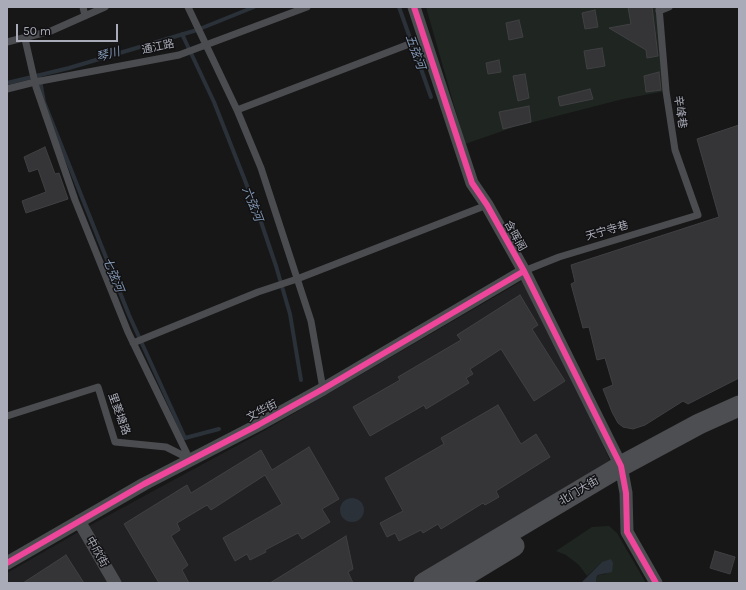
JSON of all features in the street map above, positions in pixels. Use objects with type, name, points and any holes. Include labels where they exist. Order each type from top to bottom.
[{"type":"main road","name":"北门大街","points":[[453,583],[699,424],[739,406]]},
{"type":"main road","name":"北门大街","points":[[424,583],[622,473],[739,419]]},
{"type":"street","name":"含晖阁","points":[[414,7],[465,166],[472,183],[487,205],[524,271],[622,473],[626,493],[627,532],[656,583]]},
{"type":"street","name":"文华街","points":[[7,563],[144,484],[258,425],[323,389],[524,271]]},
{"type":"street","name":"中欣街","points":[[79,521],[115,583]]},
{"type":"lane","points":[[83,7],[85,16]]},
{"type":"lane","points":[[7,42],[51,31],[105,7]]},
{"type":"lane","points":[[188,7],[237,110],[261,168],[311,321],[323,389]]},
{"type":"lane","name":"通江路","points":[[7,89],[35,82],[179,55],[307,7]]},
{"type":"lane","points":[[659,9],[669,7]]},
{"type":"lane","name":"辛峰巷","points":[[659,9],[666,91],[675,150],[698,215]]},
{"type":"lane","points":[[25,38],[35,82],[75,200],[133,343],[190,460]]},
{"type":"lane","points":[[237,110],[425,38]]},
{"type":"lane","points":[[133,343],[487,205]]},
{"type":"lane","name":"天宁寺巷","points":[[524,271],[559,257],[698,215]]},
{"type":"lane","name":"里菱塘路","points":[[7,416],[98,387],[115,442],[166,447],[190,460]]},
{"type":"shaded area","points":[[426,7],[659,7],[666,91],[623,99],[514,127],[465,144]]},
{"type":"shaded area","points":[[522,281],[562,352],[611,463],[408,583],[7,583],[7,573],[87,527],[262,432]]},
{"type":"shaded area","points":[[352,498],[361,501],[364,510],[361,519],[352,522],[343,519],[340,510],[343,501]]},
{"type":"shaded area","points":[[609,526],[617,533],[646,583],[596,583],[596,578],[599,575],[606,574],[602,562],[587,576],[579,565],[566,555],[556,551],[592,527]]},
{"type":"shaded area","points":[[611,559],[613,563],[612,572],[598,575],[596,578],[596,583],[581,583],[602,562]]},
{"type":"building","points":[[628,7],[652,7],[658,56],[647,58],[646,50],[609,28],[631,24]]},
{"type":"building","points":[[595,10],[598,27],[585,29],[582,13]]},
{"type":"building","points":[[519,20],[523,37],[509,40],[506,23]]},
{"type":"building","points":[[602,48],[605,66],[587,69],[584,51]]},
{"type":"building","points":[[499,60],[501,72],[488,74],[486,63]]},
{"type":"building","points":[[659,72],[661,90],[646,92],[644,76]]},
{"type":"building","points":[[525,74],[529,98],[518,101],[513,76]]},
{"type":"building","points":[[590,89],[593,99],[560,106],[558,97]]},
{"type":"building","points":[[529,106],[531,122],[503,129],[499,112]]},
{"type":"building","points":[[739,125],[739,378],[688,404],[683,401],[645,425],[633,429],[623,427],[618,423],[612,412],[603,389],[613,385],[605,358],[597,360],[589,327],[583,328],[571,284],[575,282],[571,265],[719,217],[697,139]]},
{"type":"building","points":[[45,147],[55,174],[59,173],[68,199],[26,213],[22,201],[46,192],[38,169],[29,172],[24,157]]},
{"type":"building","points":[[520,295],[538,325],[532,329],[565,381],[534,401],[501,349],[470,369],[473,374],[466,378],[469,383],[426,409],[424,405],[370,436],[353,407],[400,380],[398,377],[461,340],[457,335]]},
{"type":"building","points":[[498,405],[521,444],[536,434],[550,457],[496,491],[499,497],[485,505],[483,503],[441,529],[438,524],[423,533],[421,530],[399,541],[395,533],[387,537],[380,523],[403,511],[385,478],[444,444],[441,438]]},
{"type":"building","points":[[309,447],[339,499],[322,509],[330,522],[302,539],[298,533],[265,550],[266,552],[250,560],[247,554],[235,561],[223,538],[282,504],[265,475],[211,510],[207,505],[177,523],[180,530],[171,536],[188,565],[182,570],[189,583],[159,583],[124,524],[187,485],[191,493],[261,450],[272,470]]},
{"type":"building","points":[[346,536],[353,569],[348,572],[353,583],[270,583]]},
{"type":"building","points":[[715,551],[735,557],[730,574],[710,568]]},
{"type":"building","points":[[66,555],[84,583],[23,583]]},
{"type":"waterway","name":"琴川","points":[[7,83],[69,68],[197,30],[254,7]]},
{"type":"waterway","name":"五弦河","points":[[399,7],[431,97]]},
{"type":"waterway","name":"六弦河","points":[[182,34],[214,102],[259,216],[290,314],[301,380]]},
{"type":"waterway","name":"七弦河","points":[[39,75],[44,102],[129,315],[185,438],[219,429]]},
{"type":"cycle path","points":[[414,7],[472,183],[487,205],[524,271],[621,466],[626,493],[627,532],[656,583]]},
{"type":"cycle path","points":[[7,563],[144,484],[258,425],[323,389],[524,271]]}]
